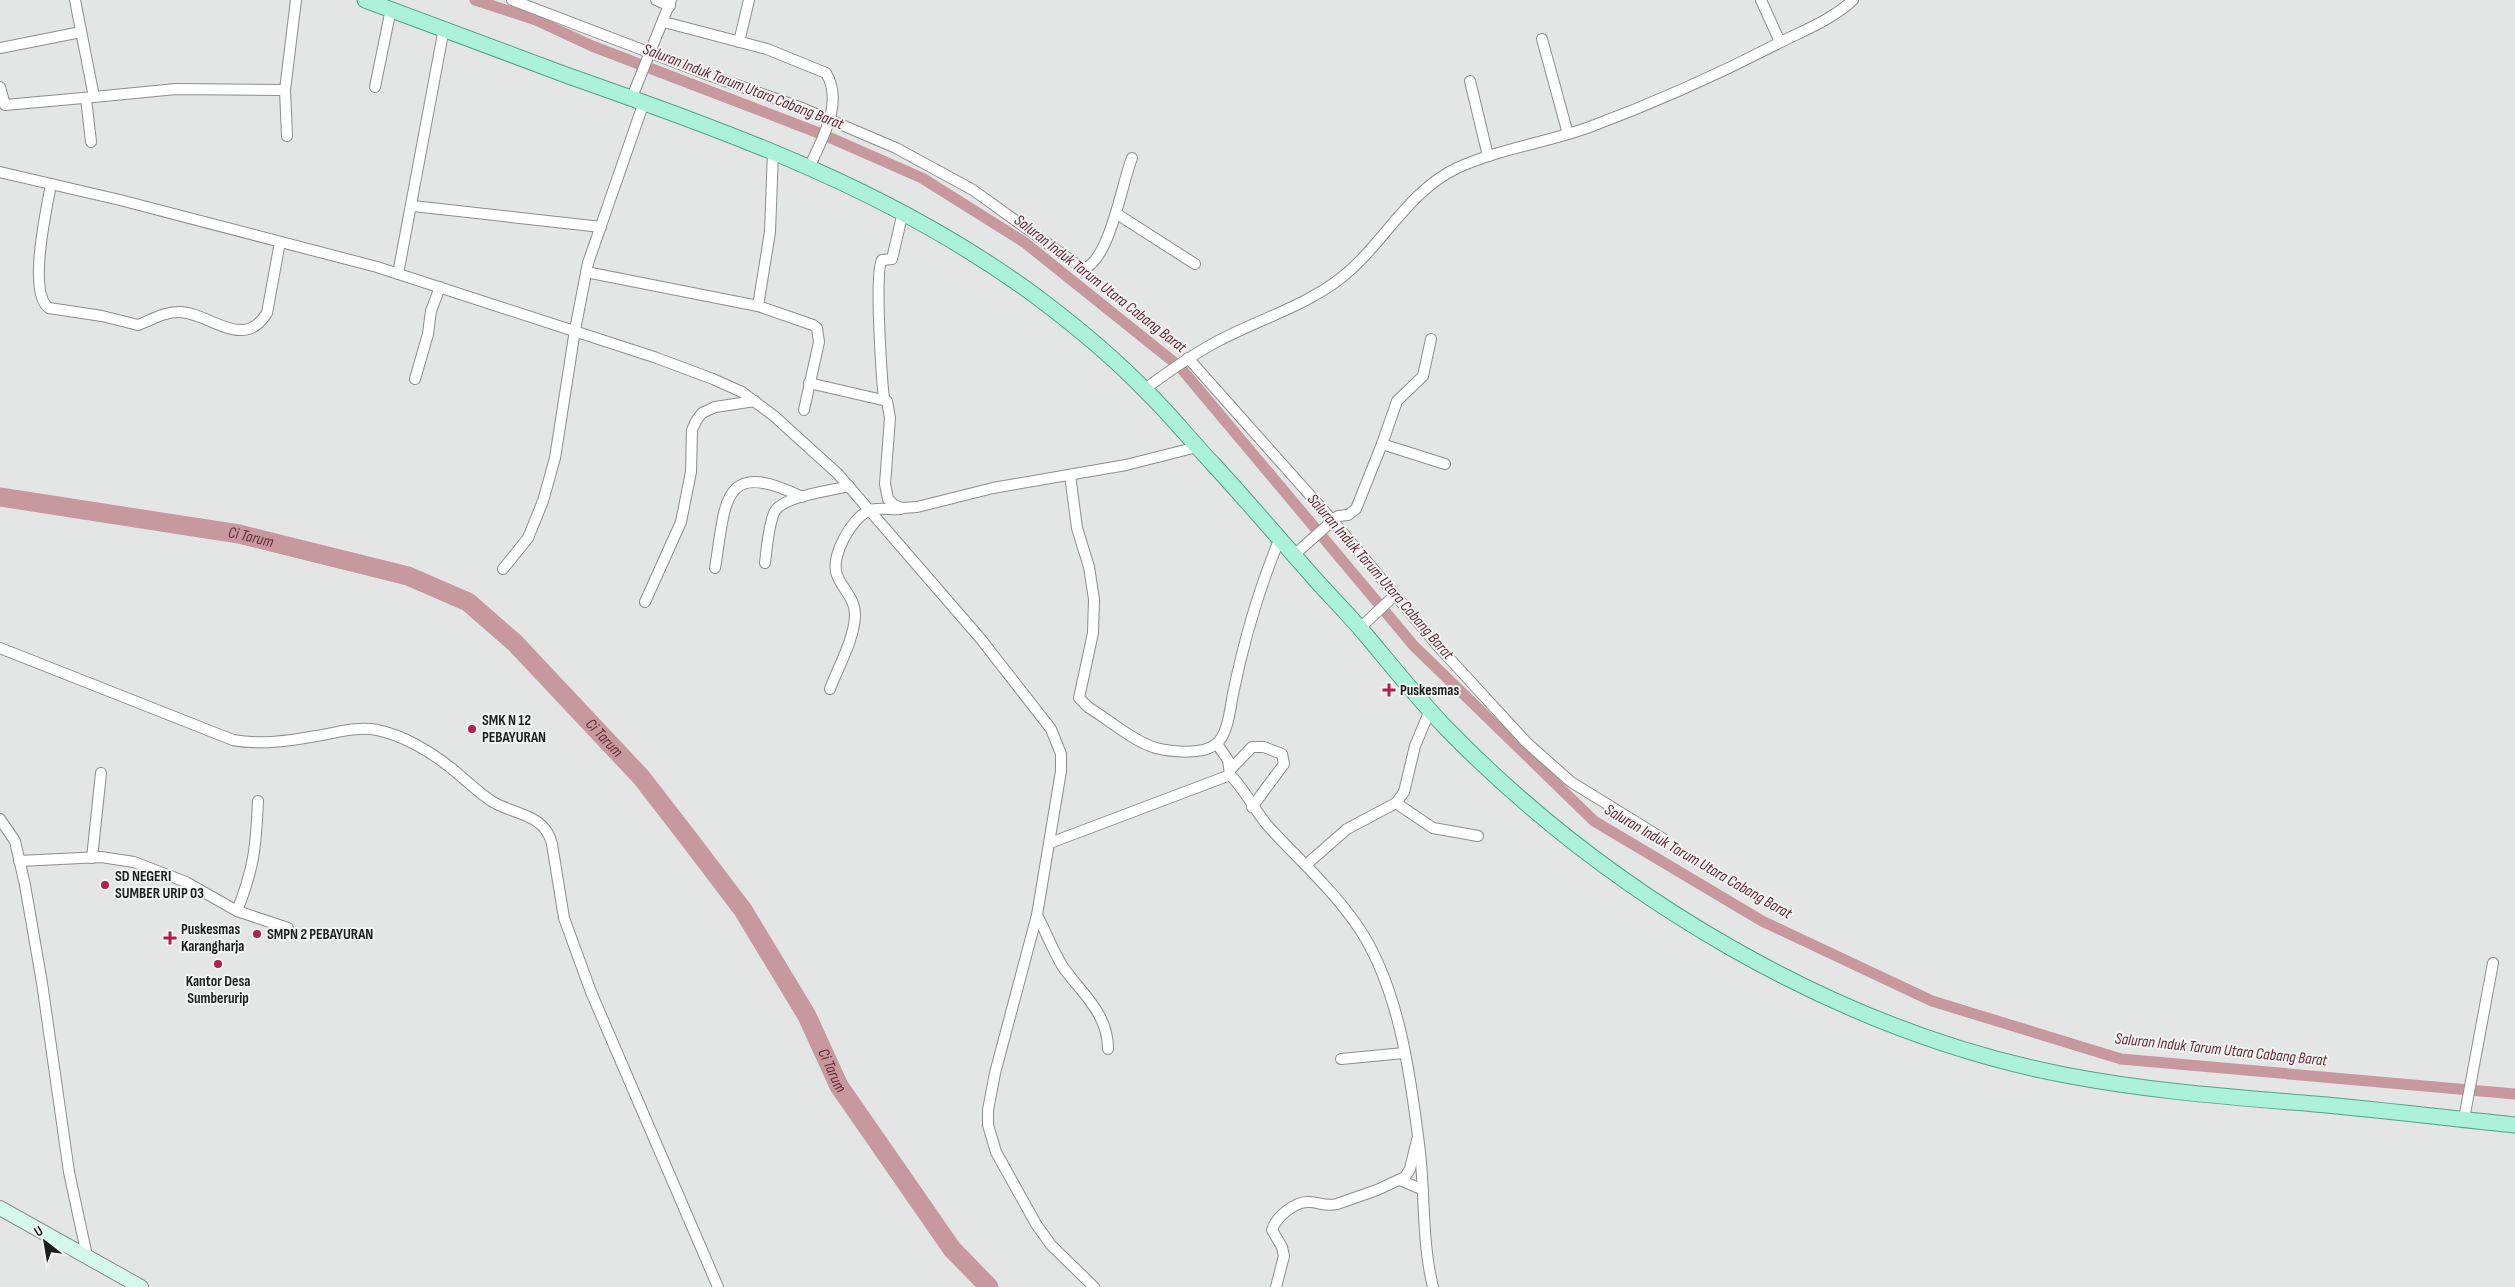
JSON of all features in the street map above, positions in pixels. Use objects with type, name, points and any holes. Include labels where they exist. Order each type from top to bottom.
[{"type":"main road","points":[[365,0],[638,95],[810,166],[903,212],[1012,279],[1046,303],[1119,365],[1151,385],[1197,447],[1280,538],[1298,551],[1363,625],[1448,730],[1532,808],[1615,874],[1660,906],[1741,954],[1882,1020],[1977,1054],[2067,1075],[2178,1092],[2466,1113],[2515,1125]]},
{"type":"main road","points":[[0,1208],[141,1287]]},
{"type":"street","points":[[75,0],[90,98],[91,142]]},
{"type":"street","points":[[287,136],[285,90],[296,0]]},
{"type":"street","points":[[512,0],[648,57],[830,119],[896,148],[973,190],[1082,269],[1088,267],[1097,257],[1117,214],[1132,158]]},
{"type":"street","points":[[503,568],[528,538],[543,500],[555,458],[586,272],[601,227],[648,57],[671,3],[656,0]]},
{"type":"street","points":[[739,42],[749,0]]},
{"type":"street","points":[[1761,0],[1780,42]]},
{"type":"street","points":[[1151,385],[1185,359],[1327,287],[1357,263],[1428,187],[1456,169],[1488,156],[1568,134],[1665,96],[1835,14],[1853,0]]},
{"type":"street","points":[[375,87],[391,9]]},
{"type":"street","points":[[664,22],[767,49],[826,73],[831,87],[830,119],[810,166]]},
{"type":"street","points":[[398,274],[413,206],[422,143],[444,28]]},
{"type":"street","points":[[0,48],[81,32]]},
{"type":"street","points":[[1542,39],[1568,134]]},
{"type":"street","points":[[1470,81],[1488,156]]},
{"type":"street","points":[[0,87],[5,105],[176,89],[285,90]]},
{"type":"street","points":[[758,306],[770,232],[773,151]]},
{"type":"street","points":[[0,172],[280,242],[398,274],[575,330],[713,379],[755,401],[774,416],[849,486],[980,638],[1051,729],[1061,754],[1061,771],[1038,915],[995,1073],[988,1110],[988,1125],[996,1152],[1036,1224],[1051,1245],[1094,1287]]},
{"type":"street","points":[[51,184],[41,244],[39,290],[43,304],[48,308],[102,316],[138,325],[158,316],[179,312],[198,316],[216,326],[250,329],[261,323],[267,314],[280,242]]},
{"type":"street","points":[[413,206],[601,227]]},
{"type":"street","points":[[884,399],[878,292],[880,264],[882,260],[891,260],[903,212]]},
{"type":"street","points":[[1117,214],[1195,264]]},
{"type":"street","points":[[586,272],[758,306],[813,324],[817,328],[819,342],[804,410]]},
{"type":"street","points":[[415,379],[428,334],[430,311],[440,287]]},
{"type":"street","points":[[1298,551],[1338,516],[1348,515],[1356,508],[1397,401],[1423,376],[1431,339]]},
{"type":"street","points":[[1185,359],[1330,523],[1391,598],[1552,766],[1571,782],[1662,838]]},
{"type":"street","points":[[809,383],[854,395],[884,399],[889,404],[886,491],[888,498],[894,505],[906,508]]},
{"type":"street","points":[[645,602],[681,522],[691,472],[692,430],[696,421],[702,413],[715,407],[755,401]]},
{"type":"street","points":[[1382,444],[1445,464]]},
{"type":"street","points":[[830,689],[848,642],[855,617],[852,601],[836,573],[837,554],[844,537],[861,517],[871,510],[906,508],[993,488],[1070,476],[1197,447]]},
{"type":"street","points":[[1070,476],[1077,528],[1090,574],[1094,605],[1093,633],[1081,686],[1080,700],[1134,737],[1156,748],[1196,750],[1217,744],[1226,725],[1241,659],[1261,586],[1280,538]]},
{"type":"street","points":[[715,568],[725,511],[732,491],[739,484],[763,482],[777,485],[802,497]]},
{"type":"street","points":[[765,563],[774,512],[779,506],[802,497],[849,486]]},
{"type":"street","points":[[1363,625],[1391,598]]},
{"type":"street","points":[[0,648],[233,740],[256,743],[355,730],[376,730],[389,734],[435,756],[490,800],[533,818],[544,826],[550,834],[564,918],[591,992],[718,1287]]},
{"type":"street","points":[[1307,864],[1347,829],[1396,803],[1404,792],[1415,746],[1430,710]]},
{"type":"street","points":[[1217,744],[1228,760],[1230,772],[1252,807],[1269,828],[1307,864],[1355,921],[1371,949],[1392,1003],[1404,1053],[1418,1138],[1423,1190],[1425,1244],[1433,1287]]},
{"type":"street","points":[[1050,843],[1230,772],[1252,746],[1264,747],[1282,754],[1284,764],[1252,807]]},
{"type":"street","points":[[92,858],[101,773]]},
{"type":"street","points":[[237,911],[248,884],[256,849],[258,801]]},
{"type":"street","points":[[1396,803],[1433,828],[1478,836]]},
{"type":"street","points":[[0,819],[15,841],[19,861],[42,983],[69,1172],[87,1256]]},
{"type":"street","points":[[19,861],[92,858],[134,862],[186,882],[237,911],[288,928]]},
{"type":"street","points":[[1038,915],[1063,966],[1095,1007],[1104,1023],[1108,1037],[1108,1049]]},
{"type":"street","points":[[2466,1113],[2493,963]]},
{"type":"street","points":[[1341,1058],[1404,1053]]},
{"type":"street","points":[[1276,1287],[1284,1256],[1282,1247],[1272,1230],[1280,1216],[1304,1202],[1311,1201],[1327,1206],[1337,1204],[1400,1180],[1410,1169],[1418,1138]]},
{"type":"street","points":[[1400,1180],[1423,1190]]},
{"type":"waterway","name":"Saluran Induk Tarum Utara Cabang Barat","points":[[475,0],[536,20],[592,46],[824,135],[922,178],[1024,242],[1180,367],[1414,646],[1594,821],[1762,921],[1932,1001],[2121,1059],[2515,1094]]},
{"type":"waterway","name":"Ci Tarum","points":[[0,497],[239,534],[408,576],[468,602],[515,643],[641,777],[689,839],[743,910],[807,1016],[839,1086],[952,1249],[989,1287]]},
{"type":"place","name":"Puskesmas","points":[[1389,690]]},
{"type":"place","name":"SMK N 12 PEBAYURAN","points":[[472,729]]},
{"type":"place","name":"SD NEGERI SUMBER URIP 03","points":[[105,885]]},
{"type":"place","name":"SMPN 2 PEBAYURAN","points":[[257,934]]},
{"type":"place","name":"Puskesmas Karangharja","points":[[170,938]]},
{"type":"place","name":"Kantor Desa Sumberurip","points":[[218,964]]}]
